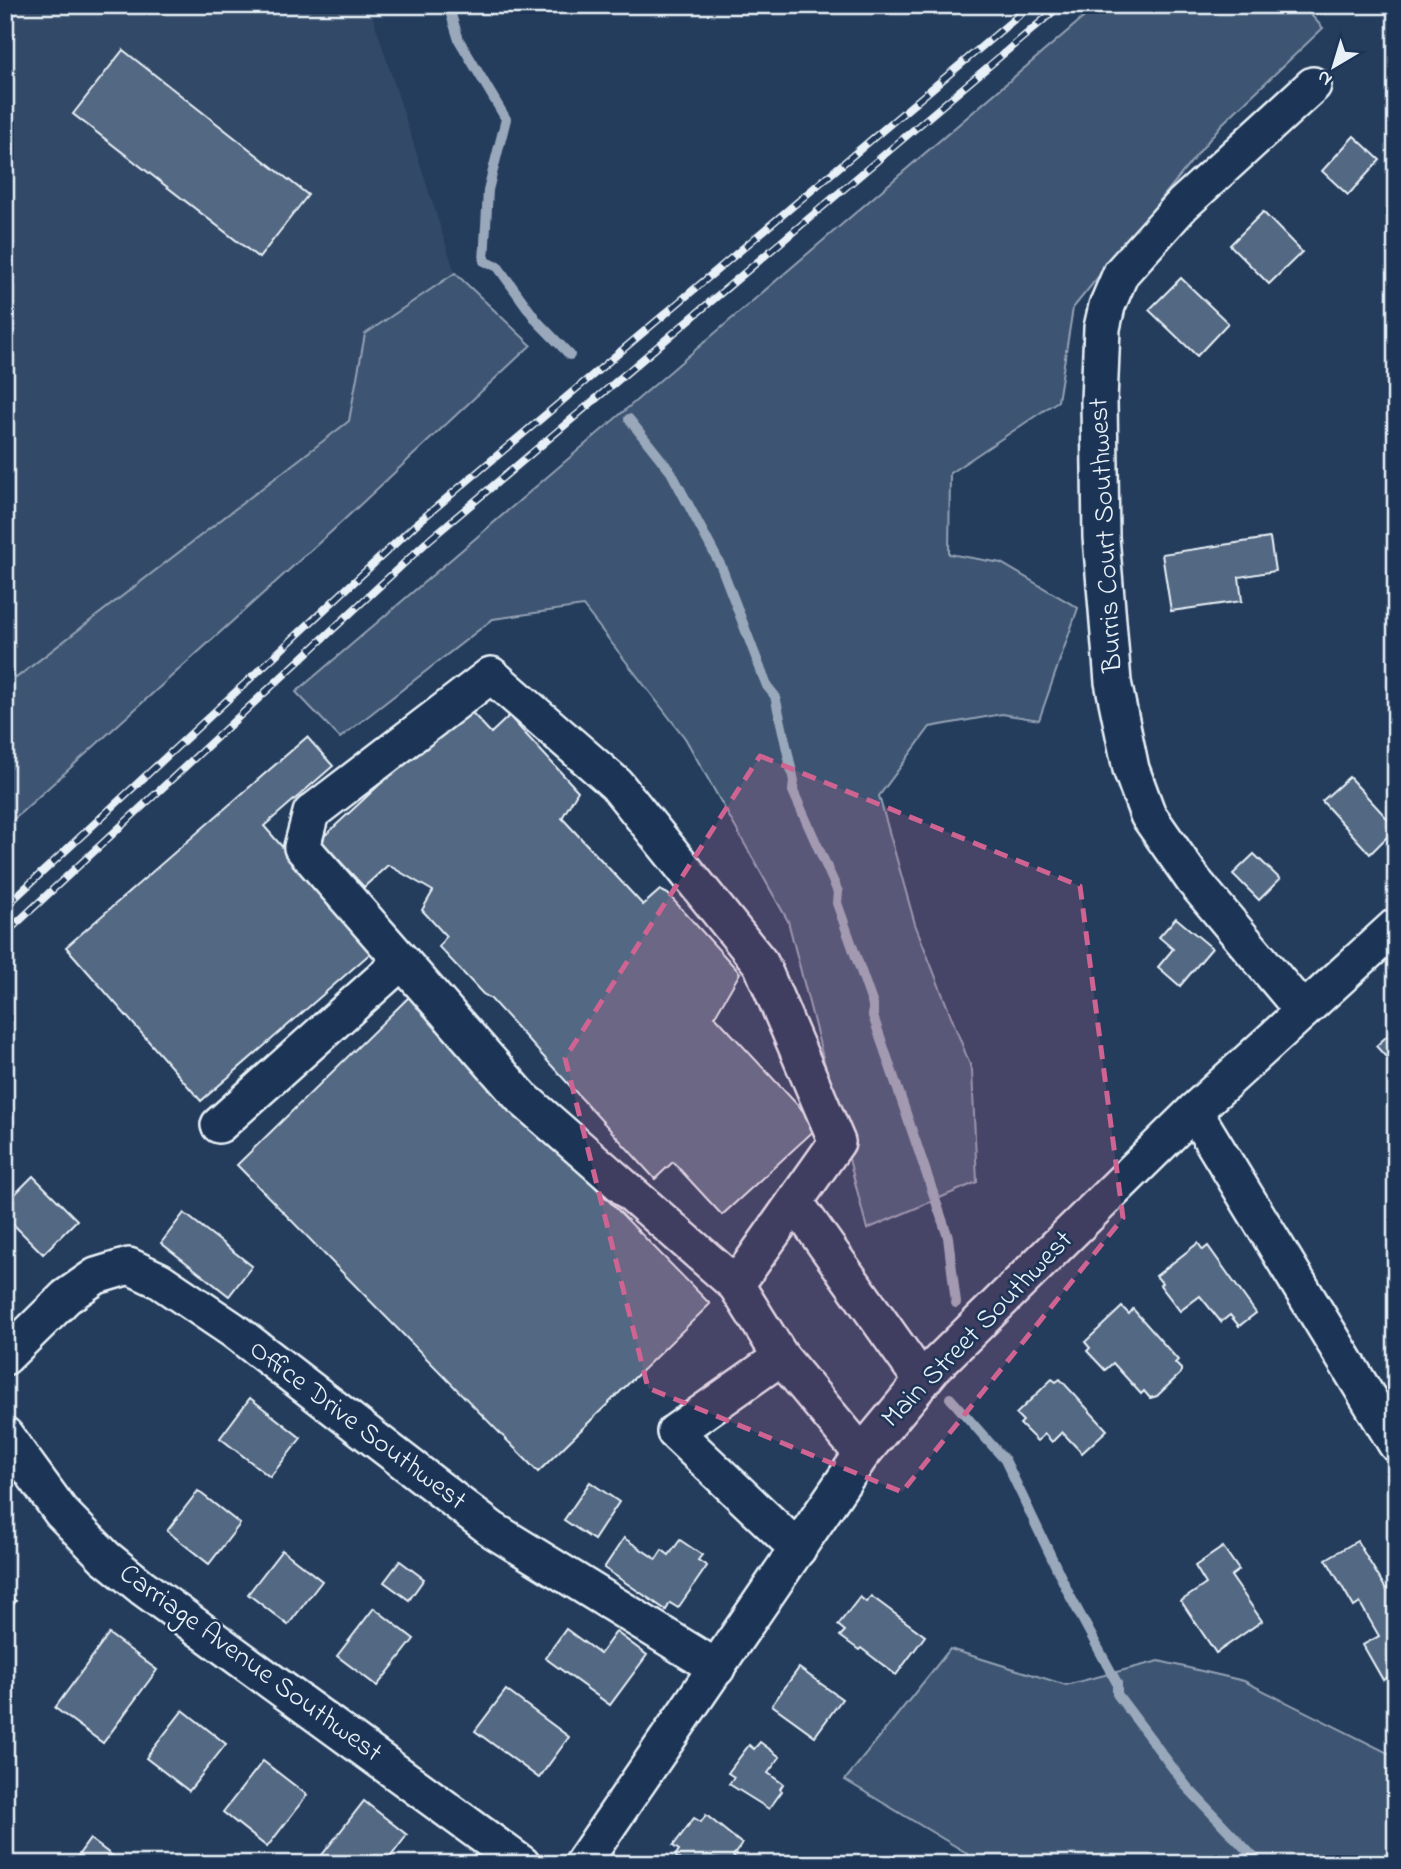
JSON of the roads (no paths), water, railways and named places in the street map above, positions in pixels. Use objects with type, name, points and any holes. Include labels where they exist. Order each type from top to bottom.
[{"type":"street","name":"Burris Court Southwest","points":[[1303,1010],[1194,881],[1148,815],[1131,769],[1113,682],[1101,537],[1099,401],[1102,328],[1107,306],[1121,273],[1183,204],[1313,85]]},
{"type":"street","points":[[736,1285],[837,1142],[761,964],[616,784],[491,675],[312,813],[302,847],[521,1097],[736,1285],[780,1357],[862,1454]]},
{"type":"street","name":"Main Street Southwest","points":[[582,1864],[862,1454],[933,1368],[1194,1111],[1303,1010],[1391,940]]},
{"type":"street","points":[[219,1125],[402,961]]},
{"type":"street","points":[[1194,1111],[1396,1444]]},
{"type":"street","points":[[795,1202],[922,1381]]},
{"type":"street","name":"Office Drive Southwest","points":[[5,1357],[66,1297],[96,1276],[129,1266],[159,1280],[233,1330],[493,1530],[717,1668]]},
{"type":"street","points":[[780,1357],[675,1432],[798,1549]]},
{"type":"street","name":"Carriage Avenue Southwest","points":[[5,1435],[61,1512],[105,1557],[142,1587],[522,1864]]},
{"type":"waterway","points":[[448,5],[459,40],[506,119],[488,190],[484,261],[498,267],[537,321],[570,355]]},
{"type":"waterway","points":[[629,419],[671,472],[721,566],[767,686],[775,696],[794,781],[793,791],[838,892],[837,903],[873,1005],[873,1016],[948,1237],[956,1303]]},
{"type":"waterway","points":[[950,1398],[1005,1460],[1070,1596],[1117,1683],[1117,1694],[1187,1787],[1260,1864]]},
{"type":"railway","points":[[5,907],[415,525],[1031,5]]},
{"type":"railway","points":[[5,934],[429,540],[1061,5]]}]
